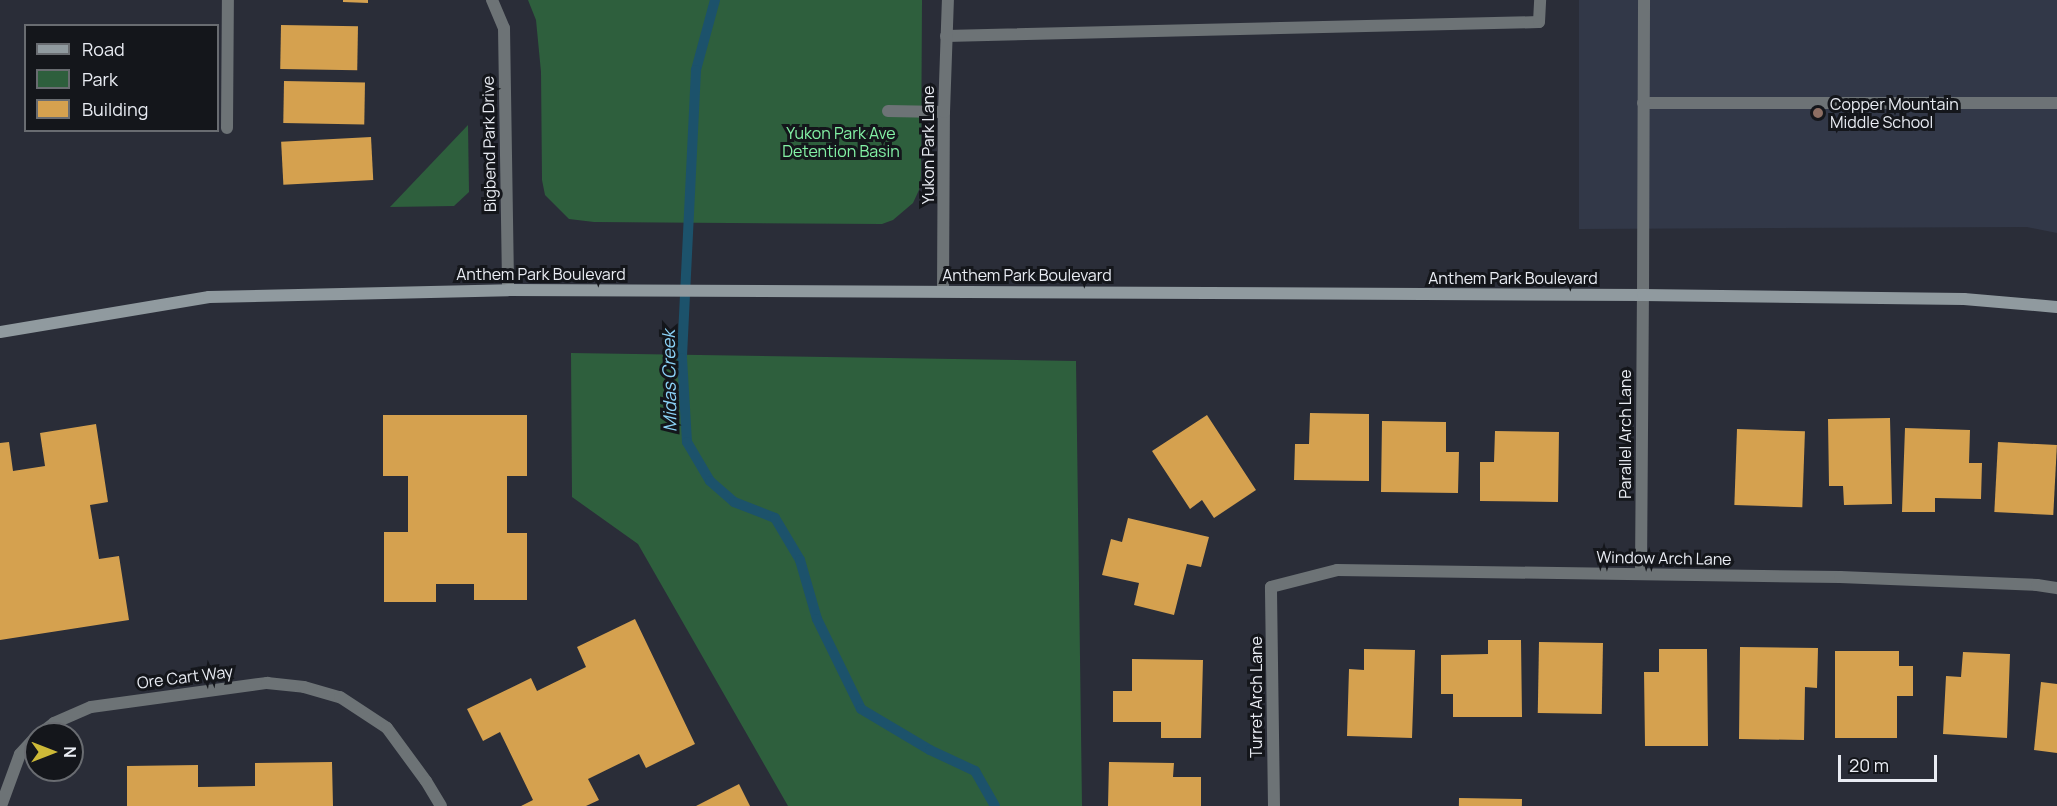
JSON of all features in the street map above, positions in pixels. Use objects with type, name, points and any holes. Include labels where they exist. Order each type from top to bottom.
[{"type":"main road","name":"Anthem Park Boulevard","points":[[0,332],[209,297],[508,290],[1643,295],[1964,299],[2057,307]]},
{"type":"street","points":[[227,128],[228,0]]},
{"type":"street","name":"Bigbend Park Drive","points":[[492,0],[504,28],[508,290]]},
{"type":"street","name":"Yukon Park Lane","points":[[943,291],[944,112],[948,0]]},
{"type":"street","points":[[946,36],[1539,22],[1540,0]]},
{"type":"street","name":"Parallel Arch Lane","points":[[1641,574],[1644,0]]},
{"type":"street","points":[[1643,103],[2057,103]]},
{"type":"street","points":[[888,111],[944,112]]},
{"type":"street","name":"Window Arch Lane","points":[[1271,587],[1337,570],[1840,577],[2037,585],[2057,588]]},
{"type":"street","name":"Turret Arch Lane","points":[[1271,587],[1274,806]]},
{"type":"street","name":"Ore Cart Way","points":[[56,722],[91,707],[146,697],[267,683],[304,687],[340,697],[387,728],[426,781],[441,806]]},
{"type":"street","points":[[1,806],[20,754],[24,750]]},
{"type":"shaded area","name":"Copper Mountain Middle School","points":[[1579,0],[2057,0],[2057,233],[2027,227],[1579,229]]},
{"type":"green space","name":"Yukon Park Ave Detention Basin","points":[[528,0],[922,0],[921,176],[919,190],[913,203],[893,220],[882,224],[594,222],[569,219],[545,195],[542,180],[541,72],[536,20]]},
{"type":"green space","points":[[468,125],[469,192],[454,206],[390,207]]},
{"type":"green space","points":[[571,353],[1076,361],[1082,806],[788,806],[638,544],[572,497]]},
{"type":"building","points":[[343,0],[368,0],[368,3],[343,2]]},
{"type":"building","points":[[281,25],[358,26],[357,70],[280,69]]},
{"type":"building","points":[[284,81],[365,82],[364,124],[283,123]]},
{"type":"building","points":[[371,137],[373,180],[283,185],[281,142]]},
{"type":"building","points":[[1310,413],[1369,414],[1369,481],[1294,480],[1295,444],[1309,444]]},
{"type":"building","points":[[383,415],[527,415],[527,476],[507,476],[507,533],[527,533],[527,600],[474,600],[474,584],[436,584],[436,602],[384,602],[384,532],[408,532],[408,476],[383,476]]},
{"type":"building","points":[[1207,415],[1256,490],[1214,518],[1202,500],[1190,509],[1152,451]]},
{"type":"building","points":[[1890,418],[1892,504],[1844,505],[1843,486],[1829,486],[1828,419]]},
{"type":"building","points":[[1382,421],[1446,422],[1446,452],[1459,452],[1458,493],[1381,492]]},
{"type":"building","points":[[96,424],[108,502],[90,505],[99,559],[119,556],[129,620],[0,640],[0,443],[9,442],[13,471],[45,466],[40,433]]},
{"type":"building","points":[[1905,428],[1970,430],[1969,463],[1982,463],[1981,499],[1935,498],[1935,512],[1902,512]]},
{"type":"building","points":[[1737,429],[1805,431],[1802,507],[1734,505]]},
{"type":"building","points":[[1495,431],[1559,432],[1558,502],[1480,501],[1480,462],[1494,462]]},
{"type":"building","points":[[1998,442],[2057,445],[2053,515],[1994,512]]},
{"type":"building","points":[[1128,518],[1209,537],[1201,567],[1187,564],[1174,615],[1134,605],[1139,583],[1102,575],[1111,539],[1122,542]]},
{"type":"building","points":[[635,619],[695,744],[646,768],[639,754],[588,779],[599,800],[586,806],[521,806],[533,800],[500,732],[483,741],[467,709],[531,678],[537,691],[586,667],[577,647]]},
{"type":"building","points":[[1488,640],[1521,640],[1522,717],[1453,717],[1453,694],[1441,694],[1441,655],[1488,654]]},
{"type":"building","points":[[1539,642],[1603,643],[1602,714],[1538,713]]},
{"type":"building","points":[[1740,647],[1818,648],[1817,688],[1805,687],[1804,740],[1739,739]]},
{"type":"building","points":[[1364,649],[1415,650],[1412,738],[1347,736],[1349,669],[1364,670]]},
{"type":"building","points":[[1659,649],[1707,649],[1708,746],[1645,746],[1644,672],[1659,672]]},
{"type":"building","points":[[1835,651],[1899,651],[1899,666],[1913,666],[1913,696],[1897,696],[1897,738],[1835,738]]},
{"type":"building","points":[[1963,652],[2010,654],[2007,738],[1943,734],[1946,676],[1961,677]]},
{"type":"building","points":[[1132,659],[1203,660],[1201,738],[1161,738],[1161,722],[1113,722],[1113,691],[1132,691]]},
{"type":"building","points":[[2041,682],[2057,684],[2057,753],[2034,750]]},
{"type":"building","points":[[332,762],[333,806],[127,806],[127,766],[198,765],[198,787],[255,786],[255,763]]},
{"type":"building","points":[[1109,762],[1174,763],[1173,777],[1201,777],[1201,806],[1108,806]]},
{"type":"building","points":[[739,784],[750,806],[696,806]]},
{"type":"building","points":[[1459,798],[1522,799],[1522,806],[1459,806]]},
{"type":"waterway","name":"Midas Creek","points":[[715,0],[696,70],[682,358],[687,442],[710,481],[734,502],[775,518],[800,560],[817,619],[861,709],[930,750],[975,771],[995,806]]},
{"type":"place","name":"Copper Mountain Middle School","points":[[1818,113]]}]
